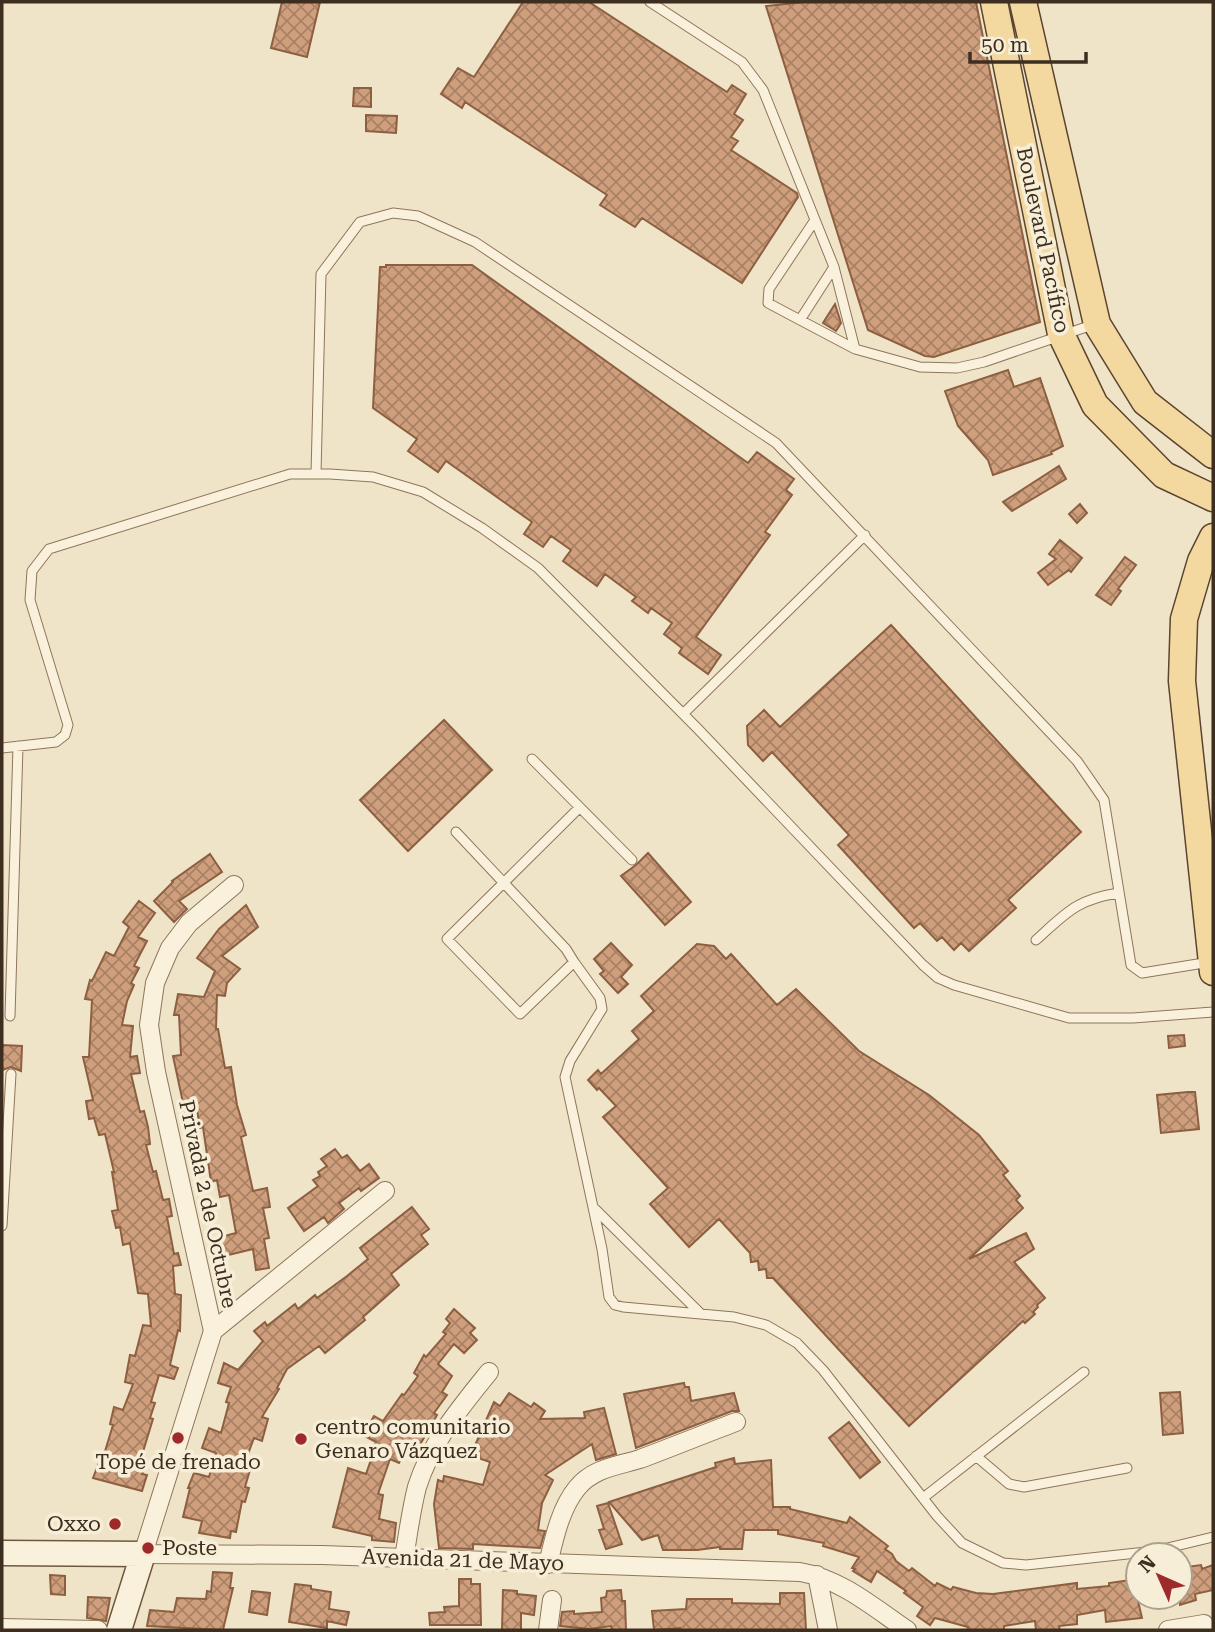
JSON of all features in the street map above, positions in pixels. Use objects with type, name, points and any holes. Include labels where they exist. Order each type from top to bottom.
[{"type":"main road","name":"Boulevard Pacífico","points":[[994,2],[1061,334],[1096,405],[1164,475],[1213,498]]},
{"type":"main road","name":"Boulevard Pacífico","points":[[1023,2],[1097,324],[1145,402],[1213,455]]},
{"type":"main road","points":[[1213,537],[1201,561],[1184,619],[1182,681],[1213,967]]},
{"type":"street","name":"Privada 2 de Octubre","points":[[143,1554],[213,1331],[156,1072],[149,1025],[155,983],[170,947],[189,923],[234,885]]},
{"type":"street","name":"Privada 2 de Octubre","points":[[213,1331],[385,1191]]},
{"type":"street","points":[[404,1558],[417,1488],[430,1456],[450,1421],[489,1372]]},
{"type":"street","points":[[548,1564],[566,1506],[576,1489],[587,1478],[603,1468],[637,1460],[736,1422]]},
{"type":"street","name":"Avenida 21 de Mayo","points":[[2,1553],[322,1555],[800,1572],[836,1582],[907,1630]]},
{"type":"street","points":[[119,1630],[143,1554]]},
{"type":"street","points":[[817,1575],[828,1630]]},
{"type":"street","points":[[548,1630],[552,1600]]},
{"type":"street","points":[[1168,1630],[1204,1624]]},
{"type":"street","points":[[2,1628],[98,1630]]},
{"type":"lane","points":[[650,2],[742,62],[763,90],[834,267],[855,349]]},
{"type":"lane","points":[[316,474],[321,274],[360,222],[393,213],[418,216],[475,242],[776,443],[1077,761],[1104,800],[1131,965],[1142,972],[1213,967]]},
{"type":"lane","points":[[815,220],[769,289],[768,303],[855,349],[920,367],[957,368],[984,362],[1097,324]]},
{"type":"lane","points":[[800,320],[834,267]]},
{"type":"lane","points":[[2,748],[56,742],[65,735],[68,725],[30,600],[32,571],[49,549],[290,474],[373,477],[423,492],[482,528],[538,568],[938,978],[1069,1018],[1133,1018],[1213,1012]]},
{"type":"lane","points":[[683,714],[865,535]]},
{"type":"lane","points":[[10,1016],[18,746]]},
{"type":"lane","points":[[532,759],[632,860]]},
{"type":"lane","points":[[574,962],[520,1014],[447,939],[579,808]]},
{"type":"lane","points":[[456,832],[566,949],[600,998],[602,1009],[570,1061],[565,1077],[609,1297],[615,1305],[734,1317],[766,1325],[797,1343],[823,1370],[923,1499],[962,1543],[1003,1563],[1026,1565],[1155,1551],[1213,1537]]},
{"type":"lane","points":[[2,856],[15,857]]},
{"type":"lane","points":[[1035,940],[1070,909],[1085,900],[1119,893]]},
{"type":"lane","points":[[2,1226],[11,1074]]},
{"type":"lane","points":[[593,1208],[701,1314]]},
{"type":"lane","points":[[923,1499],[1084,1372]]},
{"type":"lane","points":[[976,1455],[1009,1485],[1024,1487],[1127,1468]]},
{"type":"building","points":[[282,2],[320,2],[307,57],[271,48]]},
{"type":"building","points":[[523,2],[589,2],[727,92],[732,85],[746,94],[734,114],[743,120],[731,137],[738,141],[731,150],[797,193],[798,197],[742,283],[642,218],[635,227],[600,205],[607,195],[465,102],[462,108],[441,94],[458,68],[474,77]]},
{"type":"building","points":[[805,2],[976,2],[1040,322],[934,357],[925,356],[868,330],[766,6]]},
{"type":"building","points":[[354,88],[371,88],[371,107],[353,106]]},
{"type":"building","points":[[366,115],[397,116],[396,133],[366,131]]},
{"type":"building","points":[[472,265],[748,463],[757,452],[794,479],[786,490],[792,495],[765,532],[770,535],[696,637],[721,655],[708,674],[679,653],[682,648],[664,634],[672,623],[651,608],[648,613],[632,601],[636,597],[605,574],[597,586],[563,561],[571,550],[551,536],[543,547],[524,534],[532,522],[446,461],[438,472],[408,451],[417,439],[373,408],[380,267]]},
{"type":"building","points":[[835,304],[841,323],[836,331],[823,323]]},
{"type":"building","points":[[1008,370],[1014,387],[1040,378],[1063,446],[1051,452],[1052,454],[993,475],[988,460],[958,426],[945,391]]},
{"type":"building","points":[[1059,466],[1066,479],[1012,511],[1003,502]]},
{"type":"building","points":[[1080,504],[1087,513],[1077,523],[1069,514]]},
{"type":"building","points":[[1060,540],[1082,558],[1071,572],[1069,570],[1048,585],[1038,573],[1056,559],[1049,554]]},
{"type":"building","points":[[1125,557],[1136,565],[1118,589],[1121,591],[1111,605],[1096,595]]},
{"type":"building","points":[[891,625],[1081,832],[1008,900],[1016,908],[969,951],[961,943],[954,950],[942,937],[937,941],[920,923],[914,928],[838,845],[849,835],[772,752],[763,761],[748,745],[747,726],[764,710],[780,727]]},
{"type":"building","points":[[444,720],[492,770],[408,851],[360,800]]},
{"type":"building","points":[[648,853],[691,902],[665,925],[621,876]]},
{"type":"building","points":[[210,854],[222,872],[179,901],[187,909],[174,922],[154,901],[172,881]]},
{"type":"building","points":[[139,901],[155,913],[138,937],[147,941],[134,966],[139,968],[131,983],[134,985],[127,1001],[122,1025],[133,1026],[130,1057],[137,1056],[140,1073],[131,1074],[140,1112],[144,1111],[148,1127],[150,1144],[146,1145],[153,1172],[156,1171],[163,1200],[169,1199],[172,1216],[167,1217],[174,1254],[178,1253],[181,1265],[173,1266],[175,1294],[181,1295],[180,1331],[178,1330],[170,1365],[178,1368],[174,1379],[159,1375],[151,1402],[155,1403],[142,1455],[145,1455],[142,1474],[147,1475],[142,1491],[93,1478],[100,1460],[102,1461],[113,1425],[110,1424],[114,1407],[123,1410],[133,1384],[125,1382],[130,1355],[135,1356],[143,1325],[151,1326],[148,1294],[138,1293],[130,1243],[123,1245],[120,1227],[116,1228],[112,1211],[118,1210],[114,1172],[105,1134],[99,1135],[94,1118],[89,1119],[86,1101],[93,1100],[83,1057],[89,1057],[92,1000],[85,999],[90,980],[92,981],[106,952],[114,956],[129,927],[123,922]]},
{"type":"building","points":[[246,905],[258,927],[222,956],[240,969],[227,983],[225,996],[217,995],[216,1029],[225,1068],[231,1067],[237,1105],[246,1135],[241,1137],[253,1191],[267,1188],[270,1207],[263,1208],[269,1238],[264,1239],[269,1268],[256,1270],[253,1249],[216,1258],[213,1239],[236,1233],[229,1195],[220,1197],[217,1180],[211,1182],[203,1127],[200,1128],[197,1110],[185,1112],[173,1056],[181,1055],[179,1015],[174,1015],[178,994],[204,997],[215,971],[197,958],[219,929]]},
{"type":"building","points":[[611,943],[632,965],[621,977],[628,984],[618,993],[600,974],[604,971],[594,959]]},
{"type":"building","points":[[697,944],[714,946],[726,959],[731,954],[777,1005],[796,989],[859,1051],[929,1095],[979,1135],[1008,1171],[1003,1175],[1020,1196],[1016,1200],[1023,1208],[969,1259],[1026,1233],[1034,1249],[1014,1262],[1045,1298],[1037,1305],[1033,1312],[1035,1314],[1025,1323],[1023,1321],[909,1426],[773,1278],[767,1278],[766,1269],[759,1270],[758,1261],[751,1262],[750,1253],[719,1219],[689,1247],[650,1204],[668,1188],[603,1117],[616,1106],[588,1080],[598,1070],[601,1074],[639,1039],[632,1031],[654,1011],[641,996]]},
{"type":"building","points":[[1184,1035],[1185,1046],[1169,1048],[1168,1036]]},
{"type":"building","points":[[2,1045],[22,1046],[21,1071],[11,1067],[2,1070]]},
{"type":"building","points":[[1195,1092],[1199,1129],[1161,1133],[1157,1095]]},
{"type":"building","points":[[335,1149],[342,1158],[347,1155],[360,1171],[369,1164],[379,1178],[361,1191],[359,1188],[339,1203],[344,1209],[328,1223],[324,1217],[304,1231],[288,1208],[318,1186],[313,1180],[320,1176],[318,1172],[327,1166],[321,1159]]},
{"type":"building","points":[[412,1207],[429,1229],[421,1235],[428,1244],[391,1274],[399,1285],[363,1317],[365,1320],[325,1353],[319,1346],[287,1369],[277,1388],[279,1389],[262,1417],[268,1419],[262,1441],[254,1438],[245,1462],[250,1470],[245,1487],[249,1488],[245,1502],[242,1501],[236,1532],[231,1531],[230,1538],[199,1533],[202,1521],[183,1517],[188,1488],[194,1473],[209,1477],[216,1453],[202,1448],[209,1428],[221,1433],[229,1403],[226,1402],[231,1387],[218,1383],[224,1363],[238,1370],[263,1341],[254,1331],[265,1322],[267,1326],[295,1304],[298,1309],[315,1295],[317,1298],[347,1276],[368,1259],[360,1248]]},
{"type":"building","points":[[454,1309],[475,1328],[470,1333],[477,1340],[464,1353],[454,1344],[438,1364],[452,1376],[442,1392],[447,1395],[434,1413],[437,1415],[417,1450],[407,1445],[399,1463],[390,1459],[378,1494],[383,1495],[379,1519],[396,1523],[394,1542],[372,1540],[372,1536],[333,1527],[348,1468],[366,1474],[374,1451],[372,1450],[376,1442],[363,1435],[374,1416],[383,1421],[418,1376],[414,1373],[424,1355],[426,1357],[446,1334],[443,1332],[450,1323],[446,1319]]},
{"type":"building","points":[[684,1383],[685,1387],[689,1387],[691,1401],[734,1393],[739,1411],[732,1411],[636,1448],[624,1394]]},
{"type":"building","points":[[1180,1392],[1183,1433],[1163,1435],[1160,1393]]},
{"type":"building","points":[[509,1393],[531,1407],[534,1403],[545,1411],[540,1419],[585,1418],[584,1412],[604,1408],[616,1454],[596,1460],[592,1444],[545,1475],[553,1480],[542,1503],[538,1530],[545,1531],[540,1548],[473,1544],[473,1549],[439,1548],[434,1504],[438,1480],[443,1482],[444,1476],[483,1485],[490,1462],[481,1459],[479,1452],[473,1450],[494,1402],[500,1406]]},
{"type":"building","points":[[849,1422],[880,1462],[860,1478],[829,1438]]},
{"type":"building","points":[[734,1458],[735,1464],[771,1460],[773,1507],[790,1507],[847,1523],[850,1517],[888,1546],[885,1549],[896,1561],[909,1571],[912,1568],[935,1586],[937,1583],[951,1590],[953,1587],[993,1594],[1077,1583],[1077,1589],[1109,1586],[1109,1583],[1124,1581],[1124,1611],[1140,1611],[1142,1618],[1106,1622],[1105,1610],[1077,1615],[1077,1624],[1059,1626],[1060,1630],[1036,1630],[1035,1621],[1004,1626],[1004,1630],[968,1630],[968,1627],[935,1618],[930,1625],[917,1616],[923,1607],[904,1593],[906,1591],[877,1571],[871,1582],[853,1571],[855,1569],[852,1568],[859,1557],[823,1546],[824,1543],[778,1534],[778,1530],[744,1530],[742,1549],[720,1547],[663,1550],[658,1535],[642,1540],[609,1502],[716,1467],[715,1463]]},
{"type":"building","points":[[608,1503],[622,1544],[606,1549],[599,1530],[604,1529],[597,1506]]},
{"type":"building","points":[[1201,1565],[1202,1569],[1213,1565],[1213,1590],[1195,1594],[1194,1601],[1194,1566]]},
{"type":"building","points":[[213,1572],[232,1573],[230,1588],[233,1588],[223,1630],[147,1626],[150,1610],[174,1612],[177,1598],[206,1599],[207,1591],[211,1592]]},
{"type":"building","points":[[50,1575],[65,1576],[65,1595],[51,1594]]},
{"type":"building","points":[[459,1579],[471,1579],[471,1584],[480,1584],[481,1625],[430,1625],[429,1613],[445,1612],[444,1607],[459,1606]]},
{"type":"building","points":[[295,1584],[331,1592],[329,1609],[349,1612],[346,1625],[327,1621],[327,1628],[289,1622]]},
{"type":"building","points":[[503,1590],[536,1596],[534,1615],[521,1613],[521,1630],[502,1630]]},
{"type":"building","points":[[621,1590],[622,1601],[625,1601],[626,1630],[612,1630],[611,1626],[590,1629],[560,1626],[562,1612],[602,1612],[601,1598],[606,1597],[607,1591]]},
{"type":"building","points":[[252,1591],[270,1593],[267,1615],[249,1612]]},
{"type":"building","points":[[780,1593],[804,1593],[806,1630],[654,1630],[652,1611],[686,1609],[687,1599],[732,1599],[732,1603],[780,1604]]},
{"type":"building","points":[[88,1597],[110,1598],[106,1621],[87,1618]]},
{"type":"place","name":"Topé de frenado","points":[[178,1438]]},
{"type":"place","name":"centro comunitario Genaro Vázquez","points":[[301,1439]]},
{"type":"place","name":"Oxxo","points":[[115,1524]]},
{"type":"place","name":"Poste","points":[[148,1548]]}]
